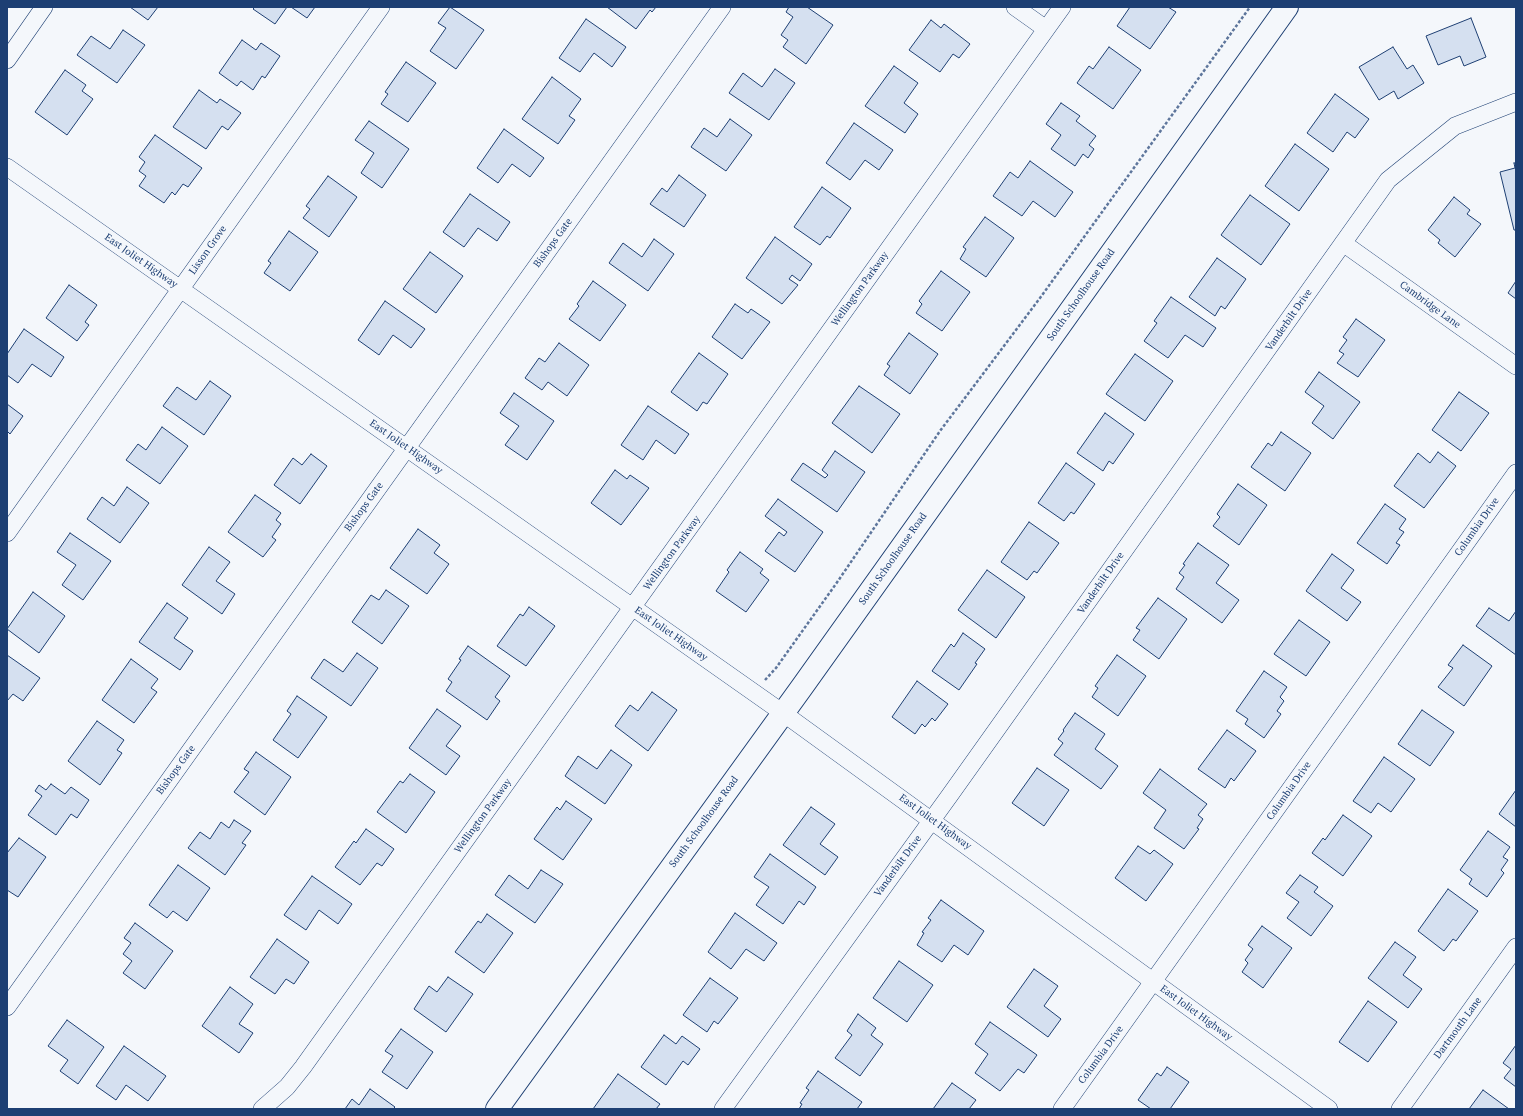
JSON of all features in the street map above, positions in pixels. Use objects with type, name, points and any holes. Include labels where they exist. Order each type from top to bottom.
[{"type":"street","points":[[7,60],[44,7]]},
{"type":"street","name":"Lisson Grove","points":[[7,533],[381,7]]},
{"type":"street","name":"Bishops Gate","points":[[7,1007],[722,7]]},
{"type":"street","points":[[1015,7],[1046,29]]},
{"type":"street","name":"Wellington Parkway","points":[[262,1109],[287,1087],[303,1067],[1062,7]]},
{"type":"street","name":"South Schoolhouse Road","points":[[497,1109],[783,713],[1287,7]]},
{"type":"street","name":"Vanderbilt Drive","points":[[723,1109],[1388,180],[1455,126],[1516,102]]},
{"type":"street","name":"East Joliet Highway","points":[[7,167],[783,713],[1330,1109]]},
{"type":"street","name":"Cambridge Lane","points":[[1343,243],[1516,366]]},
{"type":"street","name":"Columbia Drive","points":[[1062,1109],[1516,473]]},
{"type":"street","name":"Dartmouth Lane","points":[[1400,1109],[1516,947]]},
{"type":"path","points":[[755,694],[776,668],[838,581],[940,431],[1040,298],[1250,7]]},
{"type":"building","points":[[130,7],[158,7],[148,20]]},
{"type":"building","points":[[255,7],[287,7],[275,24],[253,9]]},
{"type":"building","points":[[291,7],[315,7],[307,18]]},
{"type":"building","points":[[450,7],[484,30],[456,69],[430,51],[446,28],[438,23]]},
{"type":"building","points":[[607,7],[656,7],[652,12],[650,10],[636,29]]},
{"type":"building","points":[[789,7],[807,7],[833,25],[806,64],[783,47],[788,40],[781,35],[793,17],[786,12]]},
{"type":"building","points":[[1130,7],[1168,7],[1176,12],[1150,49],[1117,26]]},
{"type":"building","points":[[1471,18],[1486,57],[1464,66],[1460,56],[1438,65],[1426,36]]},
{"type":"building","points":[[586,19],[626,47],[612,67],[594,53],[580,72],[559,58]]},
{"type":"building","points":[[931,20],[941,28],[944,24],[970,44],[959,58],[953,54],[940,72],[909,50]]},
{"type":"building","points":[[123,30],[145,45],[117,83],[77,55],[91,36],[110,49]]},
{"type":"building","points":[[242,40],[256,50],[261,43],[280,56],[265,78],[262,76],[253,90],[241,81],[237,86],[219,73]]},
{"type":"building","points":[[1109,47],[1141,70],[1113,109],[1077,83],[1089,66],[1093,69]]},
{"type":"building","points":[[1393,47],[1407,69],[1413,65],[1424,83],[1398,99],[1394,91],[1379,100],[1359,67]]},
{"type":"building","points":[[406,62],[436,83],[408,122],[381,104],[388,94],[385,92]]},
{"type":"building","points":[[894,66],[918,83],[904,103],[918,114],[905,133],[865,106]]},
{"type":"building","points":[[775,69],[795,83],[769,120],[729,93],[743,73],[762,87]]},
{"type":"building","points":[[65,70],[86,85],[82,91],[93,99],[67,135],[35,112]]},
{"type":"building","points":[[552,77],[581,99],[569,116],[575,120],[558,144],[522,119]]},
{"type":"building","points":[[199,90],[217,103],[220,99],[241,113],[228,130],[222,126],[206,149],[173,127]]},
{"type":"building","points":[[1335,94],[1369,119],[1355,138],[1347,132],[1333,152],[1307,133]]},
{"type":"building","points":[[1061,103],[1080,116],[1076,121],[1096,136],[1089,145],[1094,149],[1088,158],[1083,154],[1075,166],[1051,149],[1061,135],[1046,124]]},
{"type":"building","points":[[730,119],[752,135],[726,171],[691,147],[704,128],[717,137]]},
{"type":"building","points":[[369,121],[409,149],[382,188],[361,173],[374,153],[355,140]]},
{"type":"building","points":[[854,123],[893,150],[879,170],[865,160],[850,180],[826,163]]},
{"type":"building","points":[[504,129],[544,158],[530,177],[512,164],[498,183],[477,168]]},
{"type":"building","points":[[155,135],[202,168],[188,187],[183,184],[175,195],[172,192],[164,203],[139,186],[146,176],[139,171],[145,162],[139,157]]},
{"type":"building","points":[[1295,144],[1329,169],[1299,211],[1265,186]]},
{"type":"building","points":[[1030,161],[1073,192],[1055,217],[1033,201],[1022,216],[993,196],[1010,172],[1018,178]]},
{"type":"building","points":[[1514,163],[1516,163],[1516,230],[1514,230],[1500,172],[1515,168]]},
{"type":"building","points":[[679,175],[706,195],[684,227],[650,204],[662,188],[667,192]]},
{"type":"building","points":[[328,176],[357,197],[329,237],[303,218],[310,209],[306,206]]},
{"type":"building","points":[[822,187],[851,208],[830,238],[827,236],[820,245],[794,227]]},
{"type":"building","points":[[470,194],[510,222],[497,241],[478,228],[464,247],[443,232]]},
{"type":"building","points":[[1250,195],[1290,224],[1261,265],[1221,235]]},
{"type":"building","points":[[1454,197],[1470,210],[1467,214],[1481,224],[1455,257],[1438,243],[1440,240],[1428,230]]},
{"type":"building","points":[[985,217],[1014,238],[986,277],[960,259],[966,249],[963,247]]},
{"type":"building","points":[[289,231],[318,252],[290,291],[264,273],[271,263],[268,261]]},
{"type":"building","points":[[775,237],[812,264],[800,281],[792,275],[789,279],[798,285],[782,304],[746,278]]},
{"type":"building","points":[[654,239],[674,254],[648,291],[609,263],[623,243],[642,257]]},
{"type":"building","points":[[430,252],[463,276],[436,313],[403,289]]},
{"type":"building","points":[[1217,258],[1246,279],[1225,309],[1221,306],[1215,316],[1189,297]]},
{"type":"building","points":[[941,271],[970,292],[942,331],[916,313],[922,304],[919,301]]},
{"type":"building","points":[[593,281],[626,305],[600,341],[569,319],[579,306],[577,304]]},
{"type":"building","points":[[1516,281],[1516,299],[1508,293]]},
{"type":"building","points":[[69,285],[97,305],[85,322],[89,325],[77,341],[46,318]]},
{"type":"building","points":[[1171,297],[1216,328],[1203,347],[1185,335],[1168,358],[1144,341],[1157,323],[1154,321]]},
{"type":"building","points":[[385,301],[425,329],[411,348],[393,335],[379,355],[358,340]]},
{"type":"building","points":[[735,304],[748,313],[751,309],[770,322],[742,359],[712,337]]},
{"type":"building","points":[[1356,319],[1385,340],[1358,377],[1337,363],[1344,354],[1339,351],[1347,340],[1343,337]]},
{"type":"building","points":[[24,329],[64,357],[51,377],[32,364],[18,383],[7,375],[7,354]]},
{"type":"building","points":[[909,333],[938,354],[910,394],[884,375],[890,366],[887,364]]},
{"type":"building","points":[[559,343],[589,365],[567,396],[548,382],[542,390],[525,378],[539,358],[545,362]]},
{"type":"building","points":[[699,353],[728,374],[707,404],[703,402],[697,411],[671,392]]},
{"type":"building","points":[[1135,354],[1173,381],[1145,421],[1106,394]]},
{"type":"building","points":[[1319,372],[1360,402],[1333,439],[1312,423],[1324,406],[1305,392]]},
{"type":"building","points":[[210,381],[231,396],[204,435],[163,406],[177,387],[196,400]]},
{"type":"building","points":[[859,386],[900,414],[872,453],[832,423]]},
{"type":"building","points":[[1459,392],[1489,413],[1461,451],[1432,430]]},
{"type":"building","points":[[514,393],[554,421],[527,460],[505,445],[519,426],[500,413]]},
{"type":"building","points":[[7,404],[23,416],[10,434],[7,431]]},
{"type":"building","points":[[648,406],[689,434],[675,454],[656,440],[643,460],[621,445]]},
{"type":"building","points":[[1105,413],[1134,434],[1113,464],[1109,461],[1103,471],[1077,453]]},
{"type":"building","points":[[162,427],[188,446],[160,484],[126,460],[138,444],[146,450]]},
{"type":"building","points":[[1281,432],[1311,453],[1285,491],[1251,467],[1268,443],[1272,446]]},
{"type":"building","points":[[835,451],[865,472],[837,512],[791,480],[803,463],[825,478],[828,475],[822,470]]},
{"type":"building","points":[[1438,452],[1456,466],[1424,508],[1394,486],[1418,453],[1430,463]]},
{"type":"building","points":[[311,454],[327,466],[300,504],[274,485],[293,458],[302,465]]},
{"type":"building","points":[[1066,463],[1095,484],[1074,514],[1071,512],[1064,521],[1038,503]]},
{"type":"building","points":[[615,470],[627,479],[630,475],[649,488],[621,525],[591,503]]},
{"type":"building","points":[[1238,484],[1267,505],[1239,545],[1213,526],[1220,517],[1217,514]]},
{"type":"building","points":[[127,487],[149,503],[120,543],[87,519],[102,497],[114,506]]},
{"type":"building","points":[[255,495],[281,513],[276,520],[281,524],[272,537],[276,540],[263,557],[228,532]]},
{"type":"building","points":[[778,499],[823,532],[795,572],[765,551],[779,532],[784,536],[787,532],[765,516]]},
{"type":"building","points":[[1385,504],[1406,519],[1399,529],[1404,532],[1396,543],[1400,545],[1387,564],[1357,543]]},
{"type":"building","points":[[1029,522],[1059,543],[1037,573],[1034,571],[1027,580],[1001,562]]},
{"type":"building","points":[[418,529],[440,545],[434,553],[449,564],[427,594],[390,568]]},
{"type":"building","points":[[70,533],[111,561],[83,600],[62,585],[76,565],[57,552]]},
{"type":"building","points":[[1198,543],[1229,565],[1216,583],[1239,600],[1222,623],[1176,589],[1184,577],[1179,573],[1185,565],[1183,564]]},
{"type":"building","points":[[209,547],[230,562],[216,581],[235,594],[222,614],[182,585]]},
{"type":"building","points":[[740,552],[763,569],[760,573],[769,580],[746,612],[716,591],[729,572],[727,570]]},
{"type":"building","points":[[1332,554],[1354,570],[1341,588],[1361,602],[1347,621],[1306,591]]},
{"type":"building","points":[[987,570],[1025,597],[996,638],[958,610]]},
{"type":"building","points":[[386,590],[409,606],[382,644],[352,622],[371,595],[379,600]]},
{"type":"building","points":[[33,592],[65,616],[39,653],[7,629]]},
{"type":"building","points":[[1158,598],[1187,619],[1159,659],[1133,640],[1140,630],[1136,628]]},
{"type":"building","points":[[167,603],[188,618],[174,638],[193,651],[180,670],[139,642]]},
{"type":"building","points":[[529,607],[555,626],[526,666],[497,646],[520,614],[523,616]]},
{"type":"building","points":[[1489,608],[1509,621],[1516,611],[1516,655],[1476,626]]},
{"type":"building","points":[[1299,620],[1330,642],[1306,676],[1274,654]]},
{"type":"building","points":[[963,633],[985,649],[975,663],[977,664],[959,690],[932,671],[951,644],[954,647]]},
{"type":"building","points":[[1463,645],[1492,666],[1464,706],[1438,687],[1453,668],[1448,665]]},
{"type":"building","points":[[468,646],[510,676],[495,697],[500,701],[487,720],[446,691],[452,682],[448,679],[461,660],[459,659]]},
{"type":"building","points":[[357,653],[378,668],[351,706],[311,678],[324,659],[343,672]]},
{"type":"building","points":[[7,655],[40,678],[23,701],[13,694],[7,701]]},
{"type":"building","points":[[1117,655],[1146,676],[1118,716],[1092,697],[1098,688],[1095,686]]},
{"type":"building","points":[[131,659],[158,679],[151,688],[157,692],[134,723],[102,700]]},
{"type":"building","points":[[1264,671],[1287,687],[1280,697],[1284,701],[1277,711],[1281,714],[1264,738],[1245,724],[1248,719],[1236,711]]},
{"type":"building","points":[[917,681],[948,704],[935,721],[932,718],[925,727],[922,724],[915,734],[892,717]]},
{"type":"building","points":[[652,692],[677,710],[648,751],[615,726],[630,705],[638,711]]},
{"type":"building","points":[[297,696],[327,717],[298,758],[273,740],[291,714],[287,711]]},
{"type":"building","points":[[437,709],[461,726],[446,746],[460,756],[446,775],[409,748]]},
{"type":"building","points":[[1422,710],[1454,732],[1430,766],[1398,744]]},
{"type":"building","points":[[1075,713],[1105,734],[1095,749],[1118,766],[1101,789],[1054,755],[1063,743],[1058,739]]},
{"type":"building","points":[[97,721],[124,740],[117,750],[122,753],[100,785],[68,761]]},
{"type":"building","points":[[1227,730],[1256,751],[1234,781],[1231,778],[1225,788],[1198,769]]},
{"type":"building","points":[[611,750],[632,765],[605,804],[565,776],[578,756],[597,769]]},
{"type":"building","points":[[256,752],[291,777],[265,815],[234,792],[249,772],[244,769]]},
{"type":"building","points":[[1384,757],[1415,779],[1391,812],[1378,803],[1371,813],[1353,801]]},
{"type":"building","points":[[1037,768],[1069,790],[1044,826],[1012,803]]},
{"type":"building","points":[[1160,769],[1207,804],[1198,815],[1203,819],[1197,828],[1199,829],[1184,849],[1154,828],[1166,810],[1143,793]]},
{"type":"building","points":[[410,774],[435,792],[406,833],[377,812],[400,781],[403,783]]},
{"type":"building","points":[[51,784],[65,794],[71,787],[89,800],[77,818],[71,814],[56,835],[28,815],[42,796],[35,791],[39,785],[46,790]]},
{"type":"building","points":[[1516,790],[1516,827],[1499,814]]},
{"type":"building","points":[[566,801],[592,819],[563,860],[534,839],[557,807],[560,810]]},
{"type":"building","points":[[811,807],[835,824],[820,844],[838,857],[825,875],[783,845]]},
{"type":"building","points":[[1343,815],[1372,836],[1343,876],[1312,853],[1323,838],[1325,840]]},
{"type":"building","points":[[234,820],[251,831],[242,843],[246,845],[225,875],[188,848],[200,832],[210,839],[221,822],[229,828]]},
{"type":"building","points":[[366,829],[394,849],[382,866],[377,863],[360,885],[335,867],[354,841],[356,843]]},
{"type":"building","points":[[1488,831],[1510,847],[1503,857],[1508,860],[1501,870],[1504,873],[1487,897],[1469,884],[1472,879],[1460,870]]},
{"type":"building","points":[[19,838],[46,857],[18,897],[7,890],[7,853]]},
{"type":"building","points":[[1138,846],[1150,854],[1154,850],[1173,864],[1146,901],[1115,878]]},
{"type":"building","points":[[770,854],[816,887],[804,905],[799,901],[783,924],[756,905],[769,887],[754,877]]},
{"type":"building","points":[[178,865],[210,888],[187,921],[173,911],[167,918],[149,905]]},
{"type":"building","points":[[541,870],[563,884],[535,923],[495,895],[509,875],[528,889]]},
{"type":"building","points":[[1300,875],[1318,887],[1314,892],[1333,906],[1311,936],[1287,918],[1299,902],[1286,893]]},
{"type":"building","points":[[312,876],[352,904],[338,924],[319,910],[306,930],[284,915]]},
{"type":"building","points":[[1448,889],[1478,911],[1456,941],[1453,939],[1444,951],[1418,931]]},
{"type":"building","points":[[941,900],[984,931],[968,955],[954,945],[942,962],[917,945],[924,933],[922,932],[931,920],[928,918]]},
{"type":"building","points":[[735,913],[777,943],[764,961],[746,949],[731,969],[708,952]]},
{"type":"building","points":[[487,914],[513,933],[484,973],[455,952],[478,921],[481,923]]},
{"type":"building","points":[[135,923],[173,951],[145,989],[123,973],[132,961],[123,954],[131,943],[124,938]]},
{"type":"building","points":[[1262,926],[1292,948],[1263,988],[1242,972],[1248,963],[1245,960],[1253,949],[1248,945]]},
{"type":"building","points":[[277,939],[309,962],[294,984],[286,979],[275,994],[250,977]]},
{"type":"building","points":[[1395,942],[1416,957],[1403,975],[1422,989],[1408,1008],[1368,978]]},
{"type":"building","points":[[899,961],[933,985],[907,1022],[873,998]]},
{"type":"building","points":[[1034,969],[1058,986],[1044,1006],[1061,1019],[1048,1037],[1007,1007]]},
{"type":"building","points":[[448,977],[473,994],[446,1032],[414,1009],[429,986],[437,992]]},
{"type":"building","points":[[710,978],[738,998],[718,1024],[714,1021],[707,1032],[683,1015]]},
{"type":"building","points":[[230,987],[253,1004],[239,1024],[253,1033],[239,1053],[202,1026]]},
{"type":"building","points":[[1368,1001],[1397,1022],[1368,1062],[1339,1042]]},
{"type":"building","points":[[858,1014],[876,1028],[871,1035],[883,1044],[860,1076],[835,1058],[852,1035],[847,1031]]},
{"type":"building","points":[[67,1020],[104,1047],[78,1084],[60,1071],[68,1060],[48,1046]]},
{"type":"building","points":[[990,1022],[1037,1055],[1024,1073],[1018,1069],[1000,1091],[975,1073],[988,1054],[975,1044]]},
{"type":"building","points":[[401,1029],[433,1052],[407,1089],[382,1072],[393,1056],[385,1051]]},
{"type":"building","points":[[664,1035],[676,1044],[682,1036],[700,1049],[688,1065],[683,1061],[666,1085],[641,1067]]},
{"type":"building","points":[[1516,1045],[1516,1087],[1504,1078],[1511,1069],[1503,1063]]},
{"type":"building","points":[[124,1046],[166,1076],[148,1101],[126,1085],[116,1100],[96,1086]]},
{"type":"building","points":[[1167,1067],[1189,1082],[1170,1109],[1151,1109],[1138,1100],[1157,1073],[1161,1076]]},
{"type":"building","points":[[818,1071],[862,1102],[857,1109],[799,1109],[802,1104],[800,1103],[809,1090],[806,1088]]},
{"type":"building","points":[[618,1074],[660,1104],[656,1109],[593,1109]]},
{"type":"building","points":[[952,1083],[976,1100],[969,1109],[933,1109]]},
{"type":"building","points":[[370,1089],[395,1107],[393,1109],[345,1109],[352,1099],[359,1105]]},
{"type":"building","points":[[1483,1090],[1509,1109],[1469,1109]]}]
